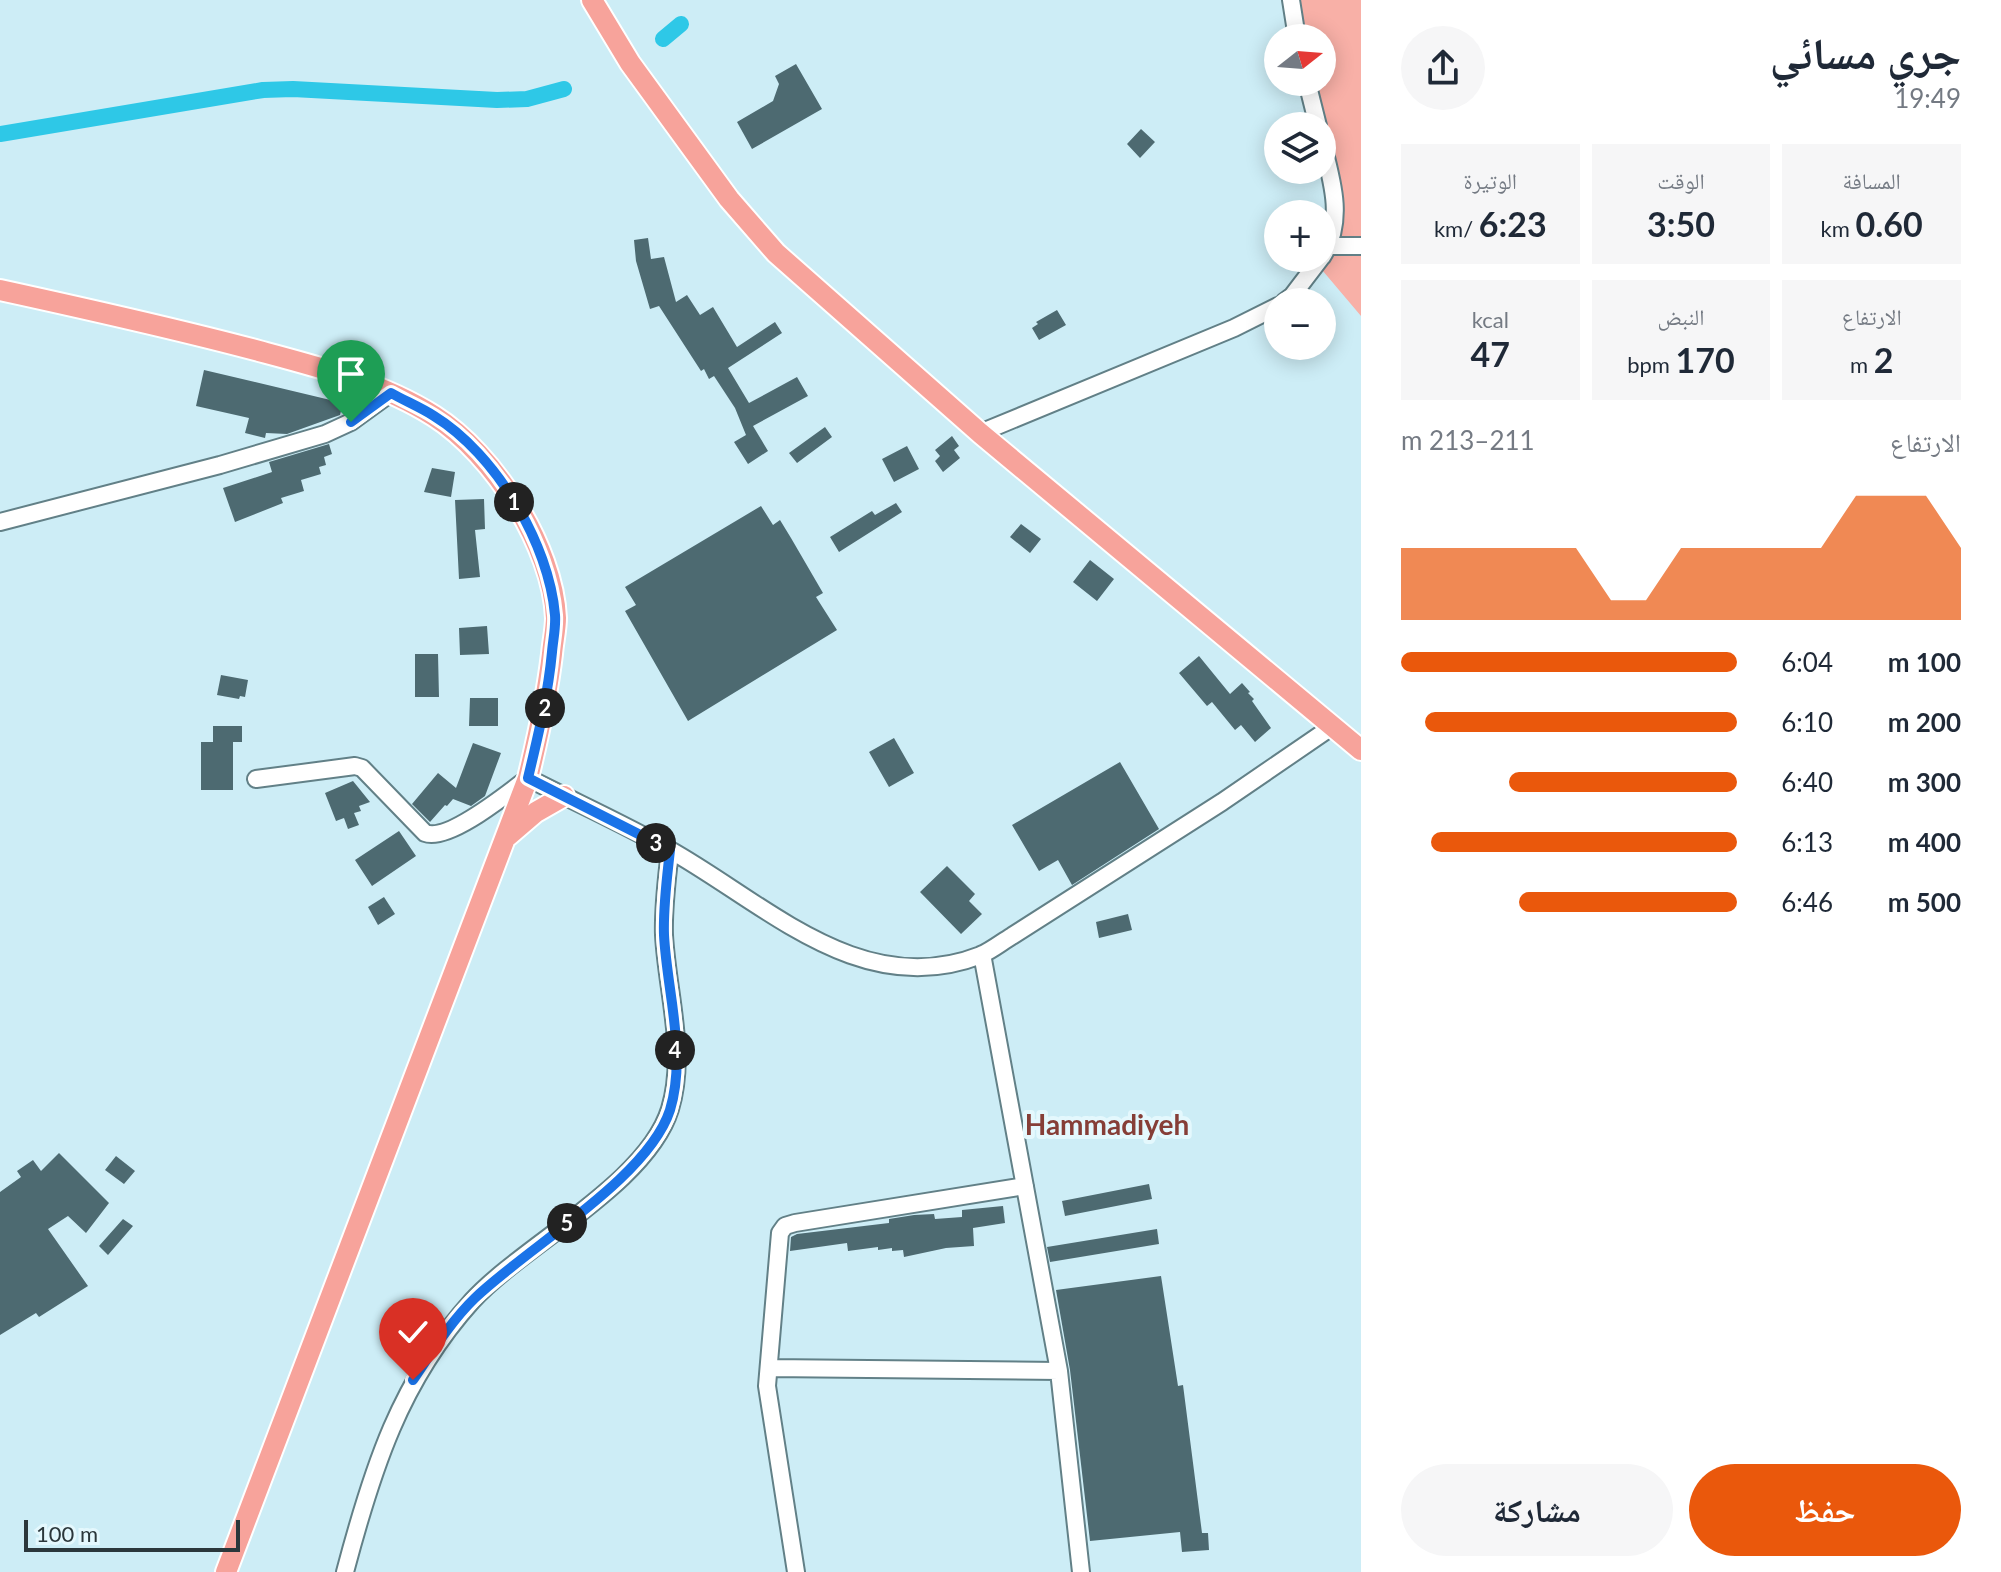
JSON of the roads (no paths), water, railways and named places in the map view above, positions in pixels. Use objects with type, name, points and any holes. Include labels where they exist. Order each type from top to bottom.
[{"type":"main road","points":[[592,0],[630,63],[711,175],[776,253],[980,433],[1361,750]]},
{"type":"main road","points":[[0,290],[248,348],[391,393],[436,417],[486,464],[511,497],[533,536],[550,578],[556,618],[551,664],[544,714],[528,778],[226,1572]]},
{"type":"main road","points":[[502,842],[536,812],[564,796]]},
{"type":"street","points":[[1291,0],[1295,24]]},
{"type":"street","points":[[1336,251],[1361,246]]},
{"type":"street","points":[[1299,288],[1311,272]]},
{"type":"street","points":[[980,433],[1264,313]]},
{"type":"street","points":[[0,522],[220,465],[325,434],[351,422],[391,393]]},
{"type":"street","points":[[256,779],[355,766],[362,768],[425,833],[432,836],[442,834],[479,813],[528,778],[670,850],[844,954],[874,964],[905,968],[940,967],[982,954],[1222,802],[1333,726]]},
{"type":"street","points":[[345,1572],[361,1510],[387,1436],[413,1380],[443,1337],[474,1299],[529,1251],[593,1204],[636,1162],[660,1133],[670,1109],[675,1075],[675,1033],[664,935],[670,850]]},
{"type":"street","points":[[982,954],[1059,1371],[1081,1572]]},
{"type":"street","points":[[796,1572],[770,1405],[769,1368],[780,1233],[785,1226],[1025,1186]]},
{"type":"street","points":[[769,1368],[1059,1371]]},
{"type":"waterway","points":[[663,39],[681,24]]},
{"type":"waterway","points":[[0,134],[263,90],[497,100],[527,99],[564,89]]},
{"type":"district","name":"Hammadiyeh","points":[[1107,1125]]}]
